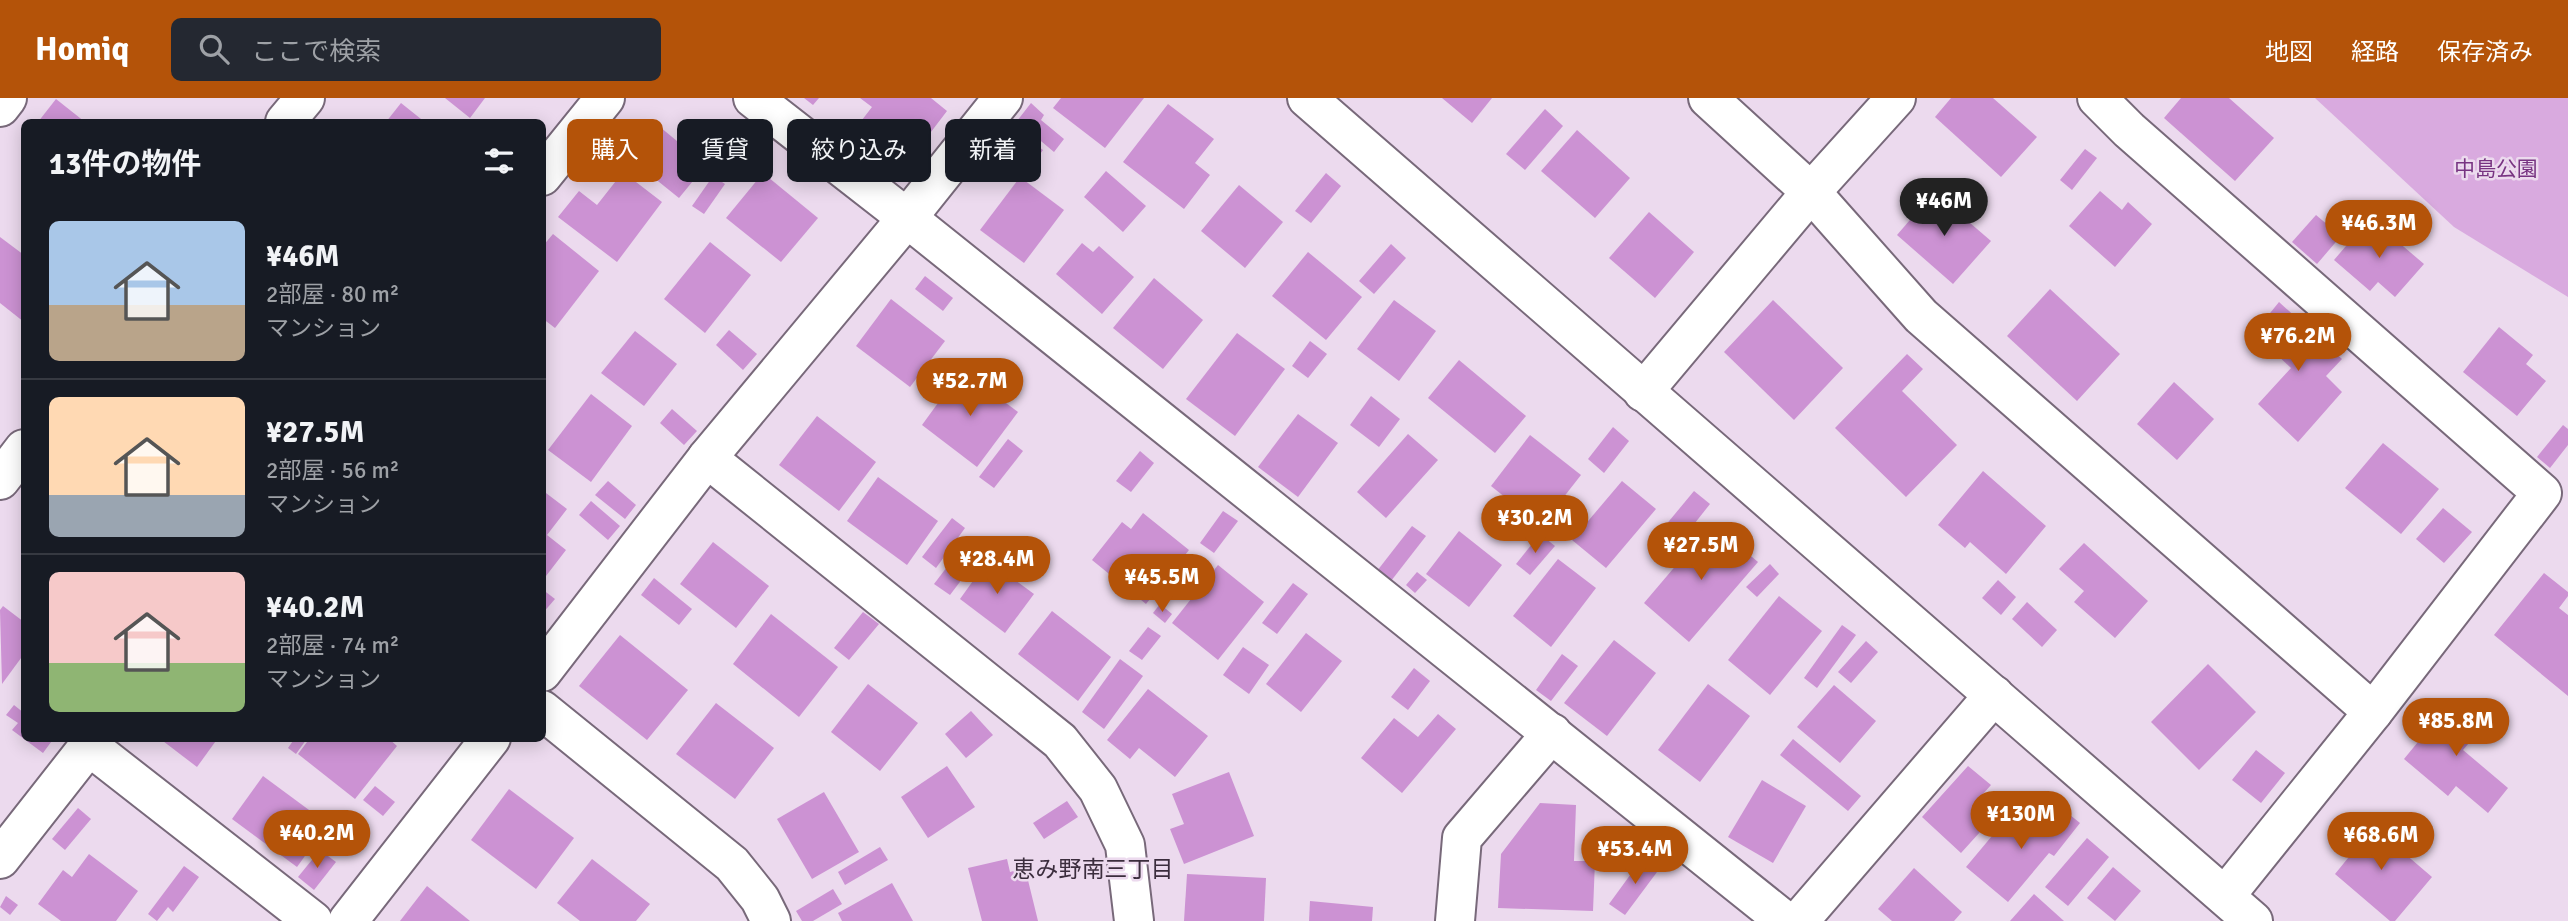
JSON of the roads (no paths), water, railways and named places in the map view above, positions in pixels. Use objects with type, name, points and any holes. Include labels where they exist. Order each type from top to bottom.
[{"type":"street","points":[[0,107],[7,98]]},
{"type":"street","points":[[288,119],[305,98]]},
{"type":"street","points":[[546,171],[604,98]]},
{"type":"street","points":[[753,98],[908,218],[1785,921]]},
{"type":"street","points":[[546,667],[708,458],[908,218],[1003,98]]},
{"type":"street","points":[[1307,98],[2253,921]]},
{"type":"street","points":[[1708,98],[1811,192],[1921,316],[2373,712]]},
{"type":"street","points":[[1643,392],[1811,192],[1896,98]]},
{"type":"street","points":[[2097,98],[2140,139],[2542,493],[2373,712],[2225,896]]},
{"type":"street","points":[[0,480],[21,453]]},
{"type":"street","points":[[708,458],[1060,741],[1098,789],[1125,845],[1134,921]]},
{"type":"street","points":[[1799,921],[1994,695]]},
{"type":"street","points":[[546,713],[732,864],[760,898],[771,921]]},
{"type":"street","points":[[1455,921],[1462,838],[1552,733]]},
{"type":"street","points":[[0,859],[92,742],[313,921]]},
{"type":"street","points":[[348,921],[488,742]]},
{"type":"district","name":"恵み野南三丁目","points":[[1093,869]]},
{"type":"park label","name":"中島公園","points":[[2496,169]]}]
